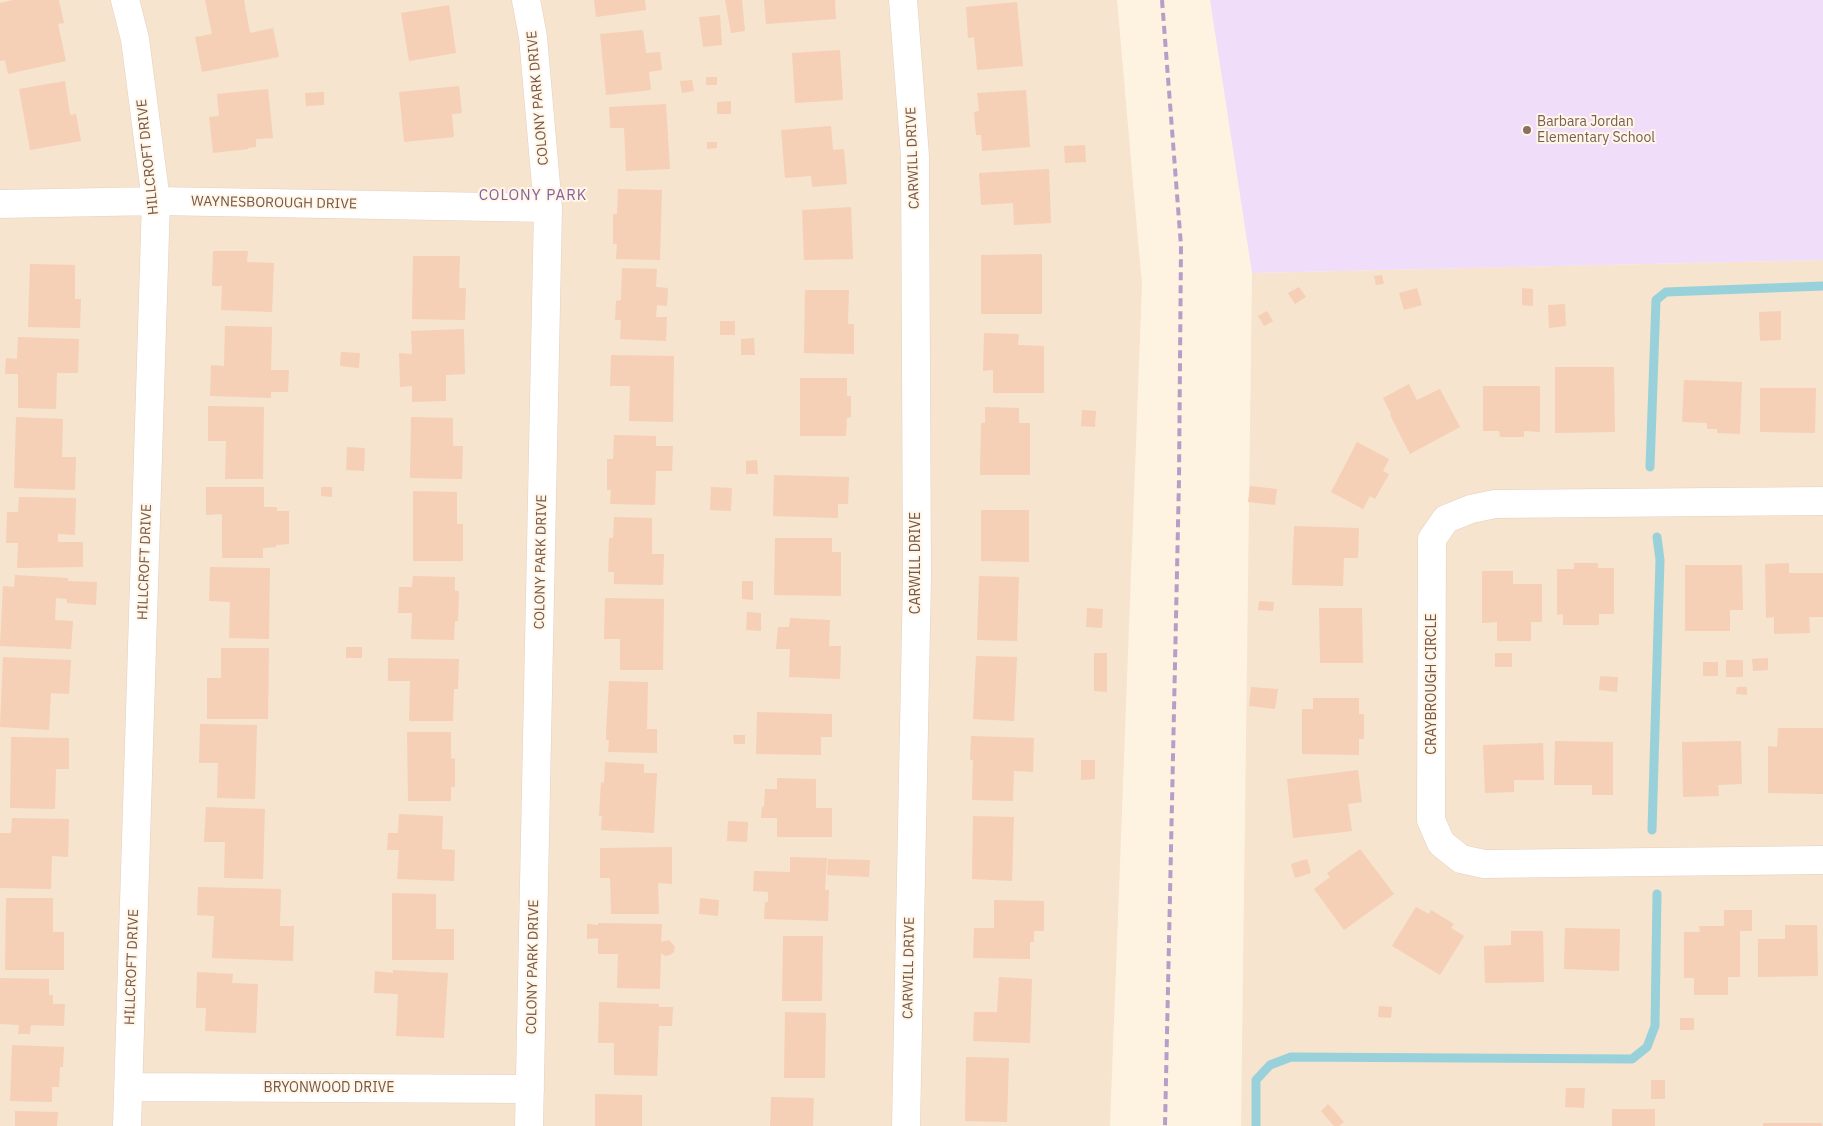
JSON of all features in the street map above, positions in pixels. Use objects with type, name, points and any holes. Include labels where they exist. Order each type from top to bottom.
[{"type":"street","name":"HILLCROFT DRIVE","points":[[125,0],[135,39],[156,201],[127,1126]]},
{"type":"street","name":"COLONY PARK DRIVE","points":[[526,0],[533,37],[548,208],[529,1126]]},
{"type":"street","name":"CARWILL DRIVE","points":[[903,0],[915,156],[917,567],[906,1126]]},
{"type":"street","name":"WAYNESBOROUGH DRIVE","points":[[0,204],[156,201],[548,208]]},
{"type":"street","name":"CRAYBROUGH CIRCLE","points":[[1823,501],[1495,504],[1471,509],[1446,519],[1432,540],[1431,820],[1442,843],[1461,859],[1484,864],[1823,860]]},
{"type":"street","name":"BRYONWOOD DRIVE","points":[[129,1087],[530,1089]]},
{"type":"shaded area","points":[[0,0],[1117,0],[1142,285],[1110,1126],[0,1126]]},
{"type":"shaded area","name":"Barbara Jordan Elementary School","points":[[1210,0],[1823,0],[1823,260],[1252,273]]},
{"type":"shaded area","points":[[1823,260],[1823,1126],[1241,1126],[1252,273]]},
{"type":"building","points":[[13,0],[59,0],[64,23],[58,24],[66,61],[8,74],[5,60],[0,61],[0,3]]},
{"type":"building","points":[[205,0],[244,0],[250,33],[273,28],[279,57],[202,72],[195,37],[212,34]]},
{"type":"building","points":[[594,0],[645,0],[646,10],[596,17]]},
{"type":"building","points":[[725,0],[742,0],[745,31],[731,33]]},
{"type":"building","points":[[764,0],[835,0],[836,19],[766,24]]},
{"type":"building","points":[[1017,2],[1023,66],[977,70],[974,37],[968,38],[966,7]]},
{"type":"building","points":[[449,5],[456,53],[409,61],[401,13]]},
{"type":"building","points":[[720,15],[722,45],[703,47],[699,17]]},
{"type":"building","points":[[643,30],[646,53],[660,52],[662,70],[649,72],[651,90],[606,95],[600,34]]},
{"type":"building","points":[[840,50],[843,100],[795,103],[792,53]]},
{"type":"building","points":[[706,77],[717,77],[717,85],[706,85]]},
{"type":"building","points":[[692,80],[694,91],[682,93],[680,81]]},
{"type":"building","points":[[65,81],[70,115],[76,114],[81,141],[30,150],[19,89]]},
{"type":"building","points":[[459,86],[462,113],[452,114],[454,137],[404,142],[399,92]]},
{"type":"building","points":[[268,89],[273,138],[256,139],[256,147],[248,149],[213,153],[209,117],[219,116],[217,94]]},
{"type":"building","points":[[1026,90],[1030,147],[982,151],[981,135],[976,135],[974,112],[979,111],[977,93]]},
{"type":"building","points":[[324,92],[324,105],[306,106],[305,93]]},
{"type":"building","points":[[731,101],[731,114],[717,114],[717,102]]},
{"type":"building","points":[[666,104],[670,169],[626,171],[624,128],[610,128],[609,107]]},
{"type":"building","points":[[831,126],[833,150],[844,149],[847,184],[812,187],[811,176],[785,178],[781,130]]},
{"type":"building","points":[[707,142],[717,142],[717,148],[707,149]]},
{"type":"building","points":[[1085,145],[1086,162],[1065,163],[1064,146]]},
{"type":"building","points":[[1049,169],[1051,223],[1014,225],[1013,203],[981,205],[979,173]]},
{"type":"building","points":[[618,189],[662,190],[660,260],[616,259],[617,244],[613,244],[613,214],[617,214]]},
{"type":"building","points":[[851,207],[853,259],[804,260],[802,210]]},
{"type":"building","points":[[213,251],[248,251],[247,262],[274,263],[272,312],[221,310],[222,286],[212,286]]},
{"type":"building","points":[[1042,254],[1042,314],[981,314],[981,255]]},
{"type":"building","points":[[413,256],[460,256],[459,288],[466,288],[465,320],[412,319]]},
{"type":"building","points":[[30,264],[75,265],[75,299],[81,299],[80,328],[28,327]]},
{"type":"building","points":[[622,268],[657,269],[656,287],[668,288],[667,306],[657,305],[656,317],[667,317],[666,341],[620,339],[621,320],[615,320],[616,301],[621,300]]},
{"type":"building","points":[[1382,275],[1384,284],[1376,285],[1374,276]]},
{"type":"building","points":[[1299,287],[1306,297],[1295,304],[1288,293]]},
{"type":"building","points":[[1417,288],[1422,305],[1404,310],[1399,293]]},
{"type":"building","points":[[1522,288],[1533,289],[1533,306],[1522,305]]},
{"type":"building","points":[[805,290],[849,290],[848,324],[854,324],[854,354],[804,353]]},
{"type":"building","points":[[1565,304],[1566,326],[1549,328],[1548,305]]},
{"type":"building","points":[[1267,311],[1273,321],[1264,326],[1258,316]]},
{"type":"building","points":[[1781,311],[1781,340],[1760,341],[1759,312]]},
{"type":"building","points":[[720,321],[735,321],[735,335],[720,335]]},
{"type":"building","points":[[225,326],[272,327],[271,370],[289,370],[288,392],[271,392],[271,398],[210,396],[211,365],[224,366]]},
{"type":"building","points":[[464,329],[465,374],[446,375],[446,401],[412,402],[412,386],[400,387],[399,353],[412,354],[411,331]]},
{"type":"building","points":[[984,333],[1019,334],[1018,345],[1044,346],[1044,393],[993,393],[993,370],[983,371]]},
{"type":"building","points":[[18,337],[79,339],[78,373],[57,373],[56,409],[18,408],[18,374],[5,374],[6,358],[17,359]]},
{"type":"building","points":[[754,338],[755,355],[741,355],[741,339]]},
{"type":"building","points":[[341,352],[360,353],[359,368],[340,366]]},
{"type":"building","points":[[611,355],[674,356],[673,422],[629,421],[630,386],[610,386]]},
{"type":"building","points":[[1555,367],[1614,367],[1615,432],[1555,433]]},
{"type":"building","points":[[800,378],[847,378],[847,396],[851,396],[851,417],[847,418],[846,436],[800,436]]},
{"type":"building","points":[[1684,380],[1742,382],[1740,434],[1717,433],[1717,429],[1707,429],[1707,423],[1682,422]]},
{"type":"building","points":[[1409,384],[1417,400],[1440,389],[1460,427],[1410,454],[1383,398]]},
{"type":"building","points":[[1483,386],[1540,386],[1540,432],[1524,431],[1524,437],[1500,437],[1499,431],[1483,431]]},
{"type":"building","points":[[1760,388],[1816,388],[1815,433],[1760,432]]},
{"type":"building","points":[[208,406],[264,407],[263,479],[225,479],[226,441],[208,441]]},
{"type":"building","points":[[985,407],[1019,408],[1019,423],[1030,423],[1030,475],[980,475],[981,423],[985,423]]},
{"type":"building","points":[[1082,410],[1096,411],[1095,427],[1081,426]]},
{"type":"building","points":[[16,417],[63,419],[62,457],[76,457],[75,490],[14,488]]},
{"type":"building","points":[[411,417],[453,418],[453,446],[463,446],[462,479],[410,478]]},
{"type":"building","points":[[614,435],[656,436],[656,446],[673,446],[672,471],[656,471],[655,505],[610,504],[611,490],[607,490],[607,459],[613,459]]},
{"type":"building","points":[[1357,442],[1389,459],[1383,471],[1389,474],[1375,499],[1370,496],[1363,509],[1331,492]]},
{"type":"building","points":[[347,447],[365,448],[364,471],[346,470]]},
{"type":"building","points":[[757,460],[758,474],[746,474],[746,461]]},
{"type":"building","points":[[774,475],[849,477],[848,504],[838,504],[838,518],[773,516]]},
{"type":"building","points":[[1250,486],[1277,489],[1275,505],[1248,502]]},
{"type":"building","points":[[206,487],[264,487],[264,507],[277,507],[277,511],[289,511],[289,544],[263,548],[263,558],[222,558],[222,514],[206,515]]},
{"type":"building","points":[[321,487],[332,487],[332,497],[321,496]]},
{"type":"building","points":[[711,487],[732,488],[731,511],[710,510]]},
{"type":"building","points":[[413,491],[457,492],[457,524],[463,524],[463,561],[413,561]]},
{"type":"building","points":[[19,497],[76,498],[75,535],[58,534],[58,542],[83,542],[83,567],[17,568],[18,543],[6,543],[7,512],[18,512]]},
{"type":"building","points":[[981,510],[1029,510],[1029,562],[981,561]]},
{"type":"building","points":[[614,517],[652,518],[652,554],[664,554],[663,585],[614,584],[614,572],[608,572],[609,538],[613,538]]},
{"type":"building","points":[[1294,526],[1359,528],[1358,558],[1344,558],[1343,586],[1292,585]]},
{"type":"building","points":[[775,538],[832,538],[832,552],[841,552],[841,596],[774,595]]},
{"type":"building","points":[[1574,563],[1598,563],[1598,568],[1614,568],[1614,614],[1599,614],[1599,625],[1563,625],[1563,614],[1557,615],[1557,569],[1574,569]]},
{"type":"building","points":[[1789,563],[1789,573],[1823,573],[1823,617],[1809,617],[1810,633],[1774,634],[1774,617],[1766,618],[1765,564]]},
{"type":"building","points":[[1685,565],[1742,565],[1743,610],[1730,610],[1730,631],[1685,631]]},
{"type":"building","points":[[210,567],[270,568],[269,639],[229,638],[230,602],[209,601]]},
{"type":"building","points":[[1482,571],[1513,571],[1513,584],[1542,584],[1542,622],[1531,622],[1531,641],[1497,641],[1497,622],[1482,623]]},
{"type":"building","points":[[15,575],[68,578],[68,581],[97,582],[96,605],[67,603],[67,599],[56,598],[55,620],[73,621],[71,649],[0,646],[3,586],[14,587]]},
{"type":"building","points":[[413,576],[455,577],[455,591],[459,591],[458,621],[455,621],[454,640],[411,639],[412,613],[398,613],[399,587],[412,587]]},
{"type":"building","points":[[979,576],[1019,577],[1017,641],[977,640]]},
{"type":"building","points":[[742,581],[753,581],[753,600],[742,599]]},
{"type":"building","points":[[605,598],[664,599],[663,670],[620,670],[620,639],[604,639]]},
{"type":"building","points":[[1259,601],[1274,602],[1273,611],[1258,610]]},
{"type":"building","points":[[1087,608],[1103,609],[1102,628],[1086,627]]},
{"type":"building","points":[[1319,608],[1362,608],[1363,663],[1320,663]]},
{"type":"building","points":[[747,612],[761,613],[761,631],[746,630]]},
{"type":"building","points":[[790,618],[830,620],[829,646],[841,646],[840,679],[789,677],[790,649],[776,649],[778,627],[789,627]]},
{"type":"building","points":[[346,647],[362,647],[362,658],[346,658]]},
{"type":"building","points":[[221,648],[269,648],[268,719],[207,719],[207,678],[221,678]]},
{"type":"building","points":[[1094,653],[1107,653],[1107,692],[1094,691]]},
{"type":"building","points":[[1495,653],[1512,653],[1512,667],[1495,667]]},
{"type":"building","points":[[976,656],[1017,657],[1014,721],[973,719]]},
{"type":"building","points":[[3,657],[71,660],[69,694],[51,693],[49,730],[0,727]]},
{"type":"building","points":[[388,658],[459,659],[458,689],[454,689],[453,721],[409,721],[410,681],[388,681]]},
{"type":"building","points":[[1768,658],[1768,670],[1753,671],[1752,659]]},
{"type":"building","points":[[1726,660],[1743,660],[1743,677],[1726,677]]},
{"type":"building","points":[[1703,662],[1718,662],[1718,676],[1703,676]]},
{"type":"building","points":[[1600,676],[1618,677],[1617,692],[1599,690]]},
{"type":"building","points":[[609,681],[648,682],[647,729],[657,729],[657,753],[608,752],[609,740],[606,740],[606,732]]},
{"type":"building","points":[[1251,687],[1278,689],[1275,709],[1249,706]]},
{"type":"building","points":[[1737,687],[1747,687],[1747,695],[1736,694]]},
{"type":"building","points":[[1313,698],[1359,698],[1359,714],[1364,714],[1364,739],[1359,739],[1359,755],[1302,754],[1302,709],[1313,709]]},
{"type":"building","points":[[757,712],[832,714],[832,737],[821,737],[821,755],[756,754]]},
{"type":"building","points":[[200,724],[257,725],[255,799],[217,798],[218,763],[199,763]]},
{"type":"building","points":[[1778,728],[1823,728],[1823,794],[1768,793],[1768,746],[1777,747]]},
{"type":"building","points":[[407,732],[451,732],[451,758],[455,759],[455,787],[451,787],[451,801],[408,801]]},
{"type":"building","points":[[733,735],[745,735],[745,744],[734,744]]},
{"type":"building","points":[[971,736],[1034,738],[1033,772],[1014,771],[1013,801],[972,800],[973,760],[970,760]]},
{"type":"building","points":[[11,737],[69,738],[69,769],[56,769],[55,809],[10,808]]},
{"type":"building","points":[[1555,741],[1613,742],[1613,795],[1592,795],[1592,785],[1554,785]]},
{"type":"building","points":[[1741,741],[1742,784],[1718,785],[1719,796],[1683,797],[1682,742]]},
{"type":"building","points":[[1543,743],[1544,780],[1514,780],[1514,792],[1485,793],[1483,745]]},
{"type":"building","points":[[1081,760],[1095,760],[1095,779],[1081,780]]},
{"type":"building","points":[[605,762],[644,764],[644,773],[657,773],[654,833],[601,830],[602,816],[599,816],[601,782],[604,783]]},
{"type":"building","points":[[1358,770],[1362,802],[1348,804],[1352,831],[1293,838],[1287,779]]},
{"type":"building","points":[[777,778],[816,779],[816,808],[832,808],[832,837],[777,837],[777,818],[761,818],[765,789],[777,789]]},
{"type":"building","points":[[206,807],[265,809],[263,879],[224,878],[225,842],[204,842]]},
{"type":"building","points":[[399,814],[443,816],[442,849],[455,850],[454,881],[397,879],[399,850],[387,850],[388,833],[398,833]]},
{"type":"building","points":[[973,816],[1014,817],[1012,881],[972,879]]},
{"type":"building","points":[[12,818],[69,819],[68,857],[52,856],[51,889],[0,888],[0,833],[11,833]]},
{"type":"building","points":[[728,821],[748,822],[747,842],[727,841]]},
{"type":"building","points":[[672,847],[672,884],[658,883],[659,914],[611,914],[610,878],[600,878],[600,848]]},
{"type":"building","points":[[1360,849],[1394,894],[1344,930],[1314,889],[1330,877],[1327,873]]},
{"type":"building","points":[[790,857],[827,858],[825,890],[829,890],[828,921],[764,919],[765,902],[768,902],[768,892],[753,891],[754,871],[790,872]]},
{"type":"building","points":[[828,859],[870,860],[869,877],[827,875]]},
{"type":"building","points":[[1307,859],[1311,873],[1295,878],[1291,864]]},
{"type":"building","points":[[198,887],[281,889],[280,926],[294,926],[293,961],[212,958],[214,916],[197,915]]},
{"type":"building","points":[[392,893],[436,894],[436,929],[454,929],[454,960],[392,960]]},
{"type":"building","points":[[6,898],[53,898],[53,932],[64,932],[64,970],[5,970]]},
{"type":"building","points":[[700,898],[719,900],[718,916],[699,914]]},
{"type":"building","points":[[994,900],[1044,901],[1044,931],[1034,931],[1034,942],[1030,942],[1030,959],[973,958],[974,928],[994,928]]},
{"type":"building","points":[[1416,907],[1429,914],[1431,910],[1454,924],[1451,928],[1464,936],[1440,975],[1392,946]]},
{"type":"building","points":[[1724,910],[1752,910],[1752,931],[1740,931],[1740,977],[1728,977],[1728,995],[1694,995],[1694,978],[1684,978],[1684,932],[1700,932],[1699,926],[1724,926]]},
{"type":"building","points":[[598,923],[662,924],[661,942],[669,940],[675,947],[674,952],[670,955],[665,956],[661,953],[660,989],[617,988],[618,954],[598,954],[598,938],[587,939],[587,924],[598,925]]},
{"type":"building","points":[[1785,925],[1817,925],[1818,976],[1758,977],[1758,939],[1785,939]]},
{"type":"building","points":[[1565,928],[1620,929],[1619,971],[1564,969]]},
{"type":"building","points":[[1511,931],[1543,931],[1544,982],[1485,983],[1484,946],[1511,945]]},
{"type":"building","points":[[783,936],[823,936],[822,1001],[782,1001]]},
{"type":"building","points":[[393,970],[448,973],[444,1038],[396,1036],[398,994],[374,993],[375,971],[393,973]]},
{"type":"building","points":[[197,972],[233,974],[232,983],[258,984],[256,1033],[205,1031],[206,1008],[196,1008]]},
{"type":"building","points":[[999,977],[1032,979],[1030,1043],[973,1041],[974,1012],[997,1012]]},
{"type":"building","points":[[0,978],[49,979],[49,995],[53,995],[53,1004],[65,1004],[64,1026],[31,1025],[30,1034],[18,1034],[19,1025],[0,1024]]},
{"type":"building","points":[[599,1002],[659,1004],[659,1007],[673,1007],[672,1026],[659,1026],[657,1076],[614,1075],[614,1043],[598,1043]]},
{"type":"building","points":[[1379,1006],[1392,1007],[1391,1018],[1378,1017]]},
{"type":"building","points":[[785,1012],[826,1013],[825,1078],[784,1078]]},
{"type":"building","points":[[1680,1018],[1694,1018],[1694,1030],[1680,1030]]},
{"type":"building","points":[[12,1045],[64,1047],[59,1087],[52,1087],[52,1102],[10,1101]]},
{"type":"building","points":[[966,1057],[1009,1058],[1007,1122],[965,1121]]},
{"type":"building","points":[[1651,1080],[1665,1080],[1665,1099],[1651,1099]]},
{"type":"building","points":[[1566,1088],[1585,1088],[1584,1108],[1565,1107]]},
{"type":"building","points":[[595,1094],[642,1095],[642,1126],[595,1126]]},
{"type":"building","points":[[771,1097],[814,1098],[813,1126],[770,1126]]},
{"type":"building","points":[[1328,1104],[1344,1122],[1339,1126],[1334,1126],[1321,1111]]},
{"type":"building","points":[[1612,1109],[1655,1109],[1655,1126],[1612,1126]]},
{"type":"building","points":[[15,1111],[58,1112],[57,1126],[15,1126]]},
{"type":"building","points":[[1763,1123],[1822,1123],[1822,1126],[1763,1126]]},
{"type":"waterway","points":[[1650,467],[1656,300],[1666,292],[1823,286]]},
{"type":"waterway","points":[[1652,830],[1660,560],[1657,537]]},
{"type":"waterway","points":[[1256,1126],[1256,1080],[1270,1065],[1291,1057],[1632,1059],[1647,1047],[1655,1026],[1657,894]]},
{"type":"railway","points":[[1162,0],[1181,246],[1179,479],[1165,1126]]},
{"type":"place","name":"Barbara Jordan Elementary School","points":[[1527,130]]},
{"type":"district","name":"COLONY PARK","points":[[533,196]]}]
